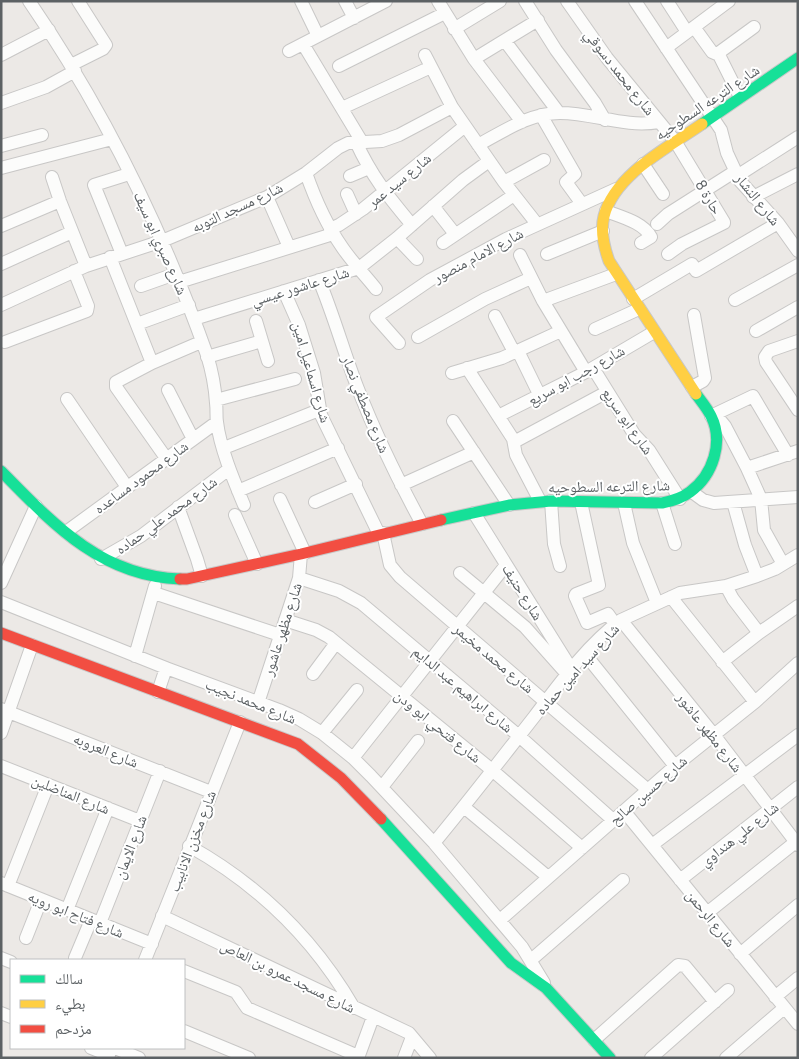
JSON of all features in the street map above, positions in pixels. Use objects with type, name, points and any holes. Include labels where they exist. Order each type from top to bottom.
[{"type":"street","name":"شارع صبري ابو سيف","points":[[29,1],[93,101],[162,241],[189,305],[207,357],[216,400],[217,422],[230,469],[244,505]]},
{"type":"street","points":[[1,103],[46,87],[103,49],[106,45],[78,1]]},
{"type":"street","points":[[302,1],[318,36]]},
{"type":"street","points":[[345,1],[354,18]]},
{"type":"street","points":[[289,51],[386,1]]},
{"type":"street","points":[[454,29],[500,1]]},
{"type":"street","points":[[525,1],[556,50],[596,103],[605,120]]},
{"type":"street","name":"شارع محمد دسوقي","points":[[567,1],[592,38],[675,141]]},
{"type":"street","name":"شارع النشار","points":[[635,1],[724,136],[727,153],[736,174],[753,197],[778,223],[798,251]]},
{"type":"street","points":[[667,1],[690,29],[712,52],[717,54],[740,97]]},
{"type":"street","points":[[666,48],[690,29],[710,7],[729,1]]},
{"type":"street","points":[[339,66],[441,7],[474,59],[522,122]]},
{"type":"street","points":[[474,59],[538,20]]},
{"type":"street","points":[[717,54],[754,27]]},
{"type":"street","points":[[1,55],[49,30]]},
{"type":"street","points":[[505,41],[559,113]]},
{"type":"street","points":[[303,44],[342,108],[359,142],[369,168],[384,192],[412,225]]},
{"type":"street","points":[[425,55],[452,107],[504,182],[537,224]]},
{"type":"street","name":"شارع الترعه السطوحيه","points":[[1,471],[36,506],[102,559],[138,575],[157,579],[187,579],[202,576],[303,554],[381,533],[509,505],[546,501],[662,503],[680,499],[692,492],[703,482],[713,462],[717,439],[713,415],[654,332],[616,274],[606,253],[602,231],[606,211],[616,189],[643,164],[798,58]]},
{"type":"street","points":[[342,108],[431,67]]},
{"type":"street","name":"شارع مسجد التوبه","points":[[1,305],[86,266],[162,241],[267,197],[306,173],[338,148],[348,143],[382,141],[452,107]]},
{"type":"street","points":[[478,145],[522,122],[541,115],[559,113],[631,124],[659,122]]},
{"type":"street","points":[[541,115],[575,174],[566,182],[582,204]]},
{"type":"street","name":"شارع سيد عمر","points":[[140,286],[177,278],[289,247],[332,231],[384,192],[465,126]]},
{"type":"street","points":[[1,146],[42,135]]},
{"type":"street","points":[[657,224],[668,214],[706,190],[798,137]]},
{"type":"street","points":[[1,168],[112,139]]},
{"type":"street","name":"حارة 8","points":[[668,254],[682,244],[724,223],[675,141]]},
{"type":"street","points":[[504,182],[544,160]]},
{"type":"street","name":"شارع عاشور عيسي","points":[[194,319],[359,268],[397,238],[463,180],[489,161]]},
{"type":"street","points":[[643,164],[663,194]]},
{"type":"street","points":[[350,176],[369,168]]},
{"type":"street","points":[[306,173],[317,202],[332,231],[343,248],[376,289]]},
{"type":"street","points":[[129,174],[94,185],[137,324],[152,363]]},
{"type":"street","points":[[52,177],[86,266]]},
{"type":"street","points":[[753,197],[795,180]]},
{"type":"street","name":"شارع الامام منصور","points":[[399,343],[376,317],[430,280],[537,224],[616,189]]},
{"type":"street","points":[[346,194],[356,214]]},
{"type":"street","points":[[443,242],[514,195]]},
{"type":"street","points":[[267,197],[289,247]]},
{"type":"street","points":[[1,226],[60,201]]},
{"type":"street","points":[[432,206],[455,234]]},
{"type":"street","points":[[606,211],[634,222],[650,234],[651,237],[641,243]]},
{"type":"street","points":[[595,329],[636,304],[692,264],[696,272],[778,223]]},
{"type":"street","points":[[547,254],[602,231]]},
{"type":"street","points":[[1,264],[72,232]]},
{"type":"street","points":[[397,238],[417,258]]},
{"type":"street","name":"شارع ابو سريع","points":[[520,255],[561,331],[607,392],[634,434],[649,450],[680,499]]},
{"type":"street","points":[[734,300],[798,265]]},
{"type":"street","points":[[5,342],[87,311],[88,306],[74,271]]},
{"type":"street","points":[[544,301],[616,274]]},
{"type":"street","points":[[418,337],[486,299],[531,278]]},
{"type":"street","name":"شارع مصطفي نصار","points":[[319,280],[363,402],[401,485],[422,524]]},
{"type":"street","name":"شارع اسماعيل امين","points":[[284,291],[299,324],[314,373],[320,410],[381,533]]},
{"type":"street","points":[[137,324],[189,305]]},
{"type":"street","points":[[756,331],[798,307]]},
{"type":"street","points":[[692,387],[703,382],[705,378],[694,315]]},
{"type":"street","points":[[495,316],[540,396]]},
{"type":"street","points":[[256,321],[268,361]]},
{"type":"street","points":[[452,373],[516,351],[561,331]]},
{"type":"street","name":"شارع رجب ابو سريع","points":[[498,416],[589,370],[654,332]]},
{"type":"street","points":[[207,357],[262,341]]},
{"type":"street","points":[[798,341],[768,351],[765,357],[766,362],[798,410]]},
{"type":"street","points":[[166,458],[116,385],[118,380],[152,363],[202,342]]},
{"type":"street","points":[[467,368],[514,442],[516,455],[546,501],[560,566]]},
{"type":"street","points":[[216,400],[295,379]]},
{"type":"street","points":[[168,390],[193,439]]},
{"type":"street","points":[[514,442],[607,392]]},
{"type":"street","points":[[747,468],[793,453],[753,396],[713,415],[725,426],[747,468],[761,499],[764,530],[784,564]]},
{"type":"street","points":[[67,399],[127,487]]},
{"type":"street","points":[[224,448],[320,410]]},
{"type":"street","points":[[453,421],[509,505]]},
{"type":"street","name":"شارع محمود مساعده","points":[[66,532],[217,422]]},
{"type":"street","points":[[238,490],[338,448]]},
{"type":"street","points":[[401,485],[474,452]]},
{"type":"street","name":"شارع محمد علي حماده","points":[[102,559],[141,536],[230,469]]},
{"type":"street","points":[[315,502],[356,484]]},
{"type":"street","points":[[692,492],[708,502],[798,497]]},
{"type":"street","points":[[280,499],[303,554]]},
{"type":"street","points":[[581,502],[599,585],[574,596],[587,622],[608,614],[618,622]]},
{"type":"street","points":[[733,502],[745,544],[757,576]]},
{"type":"street","points":[[624,503],[637,555],[657,602]]},
{"type":"street","points":[[662,503],[675,544]]},
{"type":"street","points":[[1,583],[36,506]]},
{"type":"street","points":[[178,507],[202,576]]},
{"type":"street","name":"شارع حنيف","points":[[474,513],[570,672]]},
{"type":"street","points":[[235,515],[257,564]]},
{"type":"street","name":"شارع محمد مخيمر","points":[[381,533],[390,565],[394,571],[648,790]]},
{"type":"street","name":"شارع مظهر عاشور","points":[[258,703],[299,578],[303,554]]},
{"type":"street","name":"شارع سيد امين حماده","points":[[434,844],[570,672],[606,632],[618,622],[671,597],[687,592],[726,586],[757,576],[784,564],[798,555]]},
{"type":"street","points":[[353,758],[506,565]]},
{"type":"street","points":[[460,573],[512,615],[570,672]]},
{"type":"street","name":"شارع ابراهيم عبد الدايم","points":[[299,578],[339,591],[361,603],[519,736],[613,820]]},
{"type":"street","points":[[135,656],[157,579]]},
{"type":"street","points":[[726,586],[733,600],[759,633]]},
{"type":"street","points":[[154,593],[280,635]]},
{"type":"street","points":[[671,597],[754,702]]},
{"type":"street","name":"شارع محمد نجيب","points":[[1,602],[299,719],[322,733],[353,758],[382,786],[434,844],[522,947],[546,988]]},
{"type":"street","points":[[722,662],[798,606]]},
{"type":"street","name":"شارع فتحي ابو ودن","points":[[285,620],[316,630],[336,643],[492,770],[582,848]]},
{"type":"street","name":"شارع مظهر عاشور","points":[[618,622],[714,735],[797,842]]},
{"type":"street","name":"شارع محمد نجيب","points":[[1,633],[298,744],[316,755],[358,792],[497,948],[517,968],[546,988],[610,1058]]},
{"type":"street","points":[[313,674],[336,643]]},
{"type":"street","points":[[1,733],[5,710],[32,645]]},
{"type":"street","points":[[586,654],[675,766]]},
{"type":"street","name":"شارع حسين صالح","points":[[500,920],[675,766],[754,702],[798,663]]},
{"type":"street","points":[[158,692],[166,668]]},
{"type":"street","points":[[322,733],[357,690]]},
{"type":"street","name":"شارع العروبه","points":[[5,710],[211,792]]},
{"type":"street","name":"شارع مخزن الانابيب","points":[[150,955],[162,916],[240,722]]},
{"type":"street","points":[[652,845],[798,735]]},
{"type":"street","points":[[382,786],[418,741]]},
{"type":"street","name":"شارع المناضلين","points":[[1,766],[140,821]]},
{"type":"street","name":"شارع الايمان","points":[[75,958],[96,922],[160,772]]},
{"type":"street","points":[[5,884],[48,785]]},
{"type":"street","name":"شارع علي هنداوي","points":[[680,880],[798,788]]},
{"type":"street","points":[[384,822],[401,807]]},
{"type":"street","points":[[464,807],[548,877]]},
{"type":"street","points":[[67,910],[108,808]]},
{"type":"street","name":"شارع الرحمن","points":[[624,811],[798,1024]]},
{"type":"street","points":[[707,913],[797,842]]},
{"type":"street","points":[[190,846],[242,879],[296,928],[342,986],[354,1008]]},
{"type":"street","points":[[531,960],[623,880]]},
{"type":"street","name":"شارع فتاح ابو رويه","points":[[5,884],[96,922],[150,955]]},
{"type":"street","points":[[26,938],[42,900]]},
{"type":"street","points":[[740,954],[798,906]]},
{"type":"street","name":"شارع مسجد عمرو بن العاص","points":[[162,916],[409,1033],[430,1058]]},
{"type":"street","points":[[594,1040],[678,965],[685,966],[715,1002]]},
{"type":"street","points":[[185,971],[236,992],[247,1008],[358,1057],[373,1017]]},
{"type":"street","points":[[775,997],[798,978]]},
{"type":"street","points":[[652,1058],[728,990]]},
{"type":"street","points":[[726,1058],[784,1008]]},
{"type":"street","points":[[185,1031],[249,1058]]},
{"type":"street","points":[[404,1058],[412,1037]]},
{"type":"street","points":[[96,1049],[139,1058]]},
{"type":"traffic: fast","points":[[702,124],[798,58]]},
{"type":"traffic: fast","points":[[441,520],[509,505],[551,501],[662,503],[684,496],[705,477],[714,457],[716,447],[715,426],[706,407],[696,394]]},
{"type":"traffic: fast","points":[[1,471],[40,510],[80,544],[126,568],[152,576],[180,579]]},
{"type":"traffic: fast","points":[[381,819],[511,963],[546,988],[610,1058]]},
{"type":"traffic: slow","points":[[696,394],[609,261],[604,245],[602,227],[610,201],[631,174],[659,152],[702,124]]},
{"type":"traffic: jam","points":[[180,579],[301,554],[441,520]]},
{"type":"traffic: jam","points":[[1,633],[298,744],[341,778],[381,819]]}]
